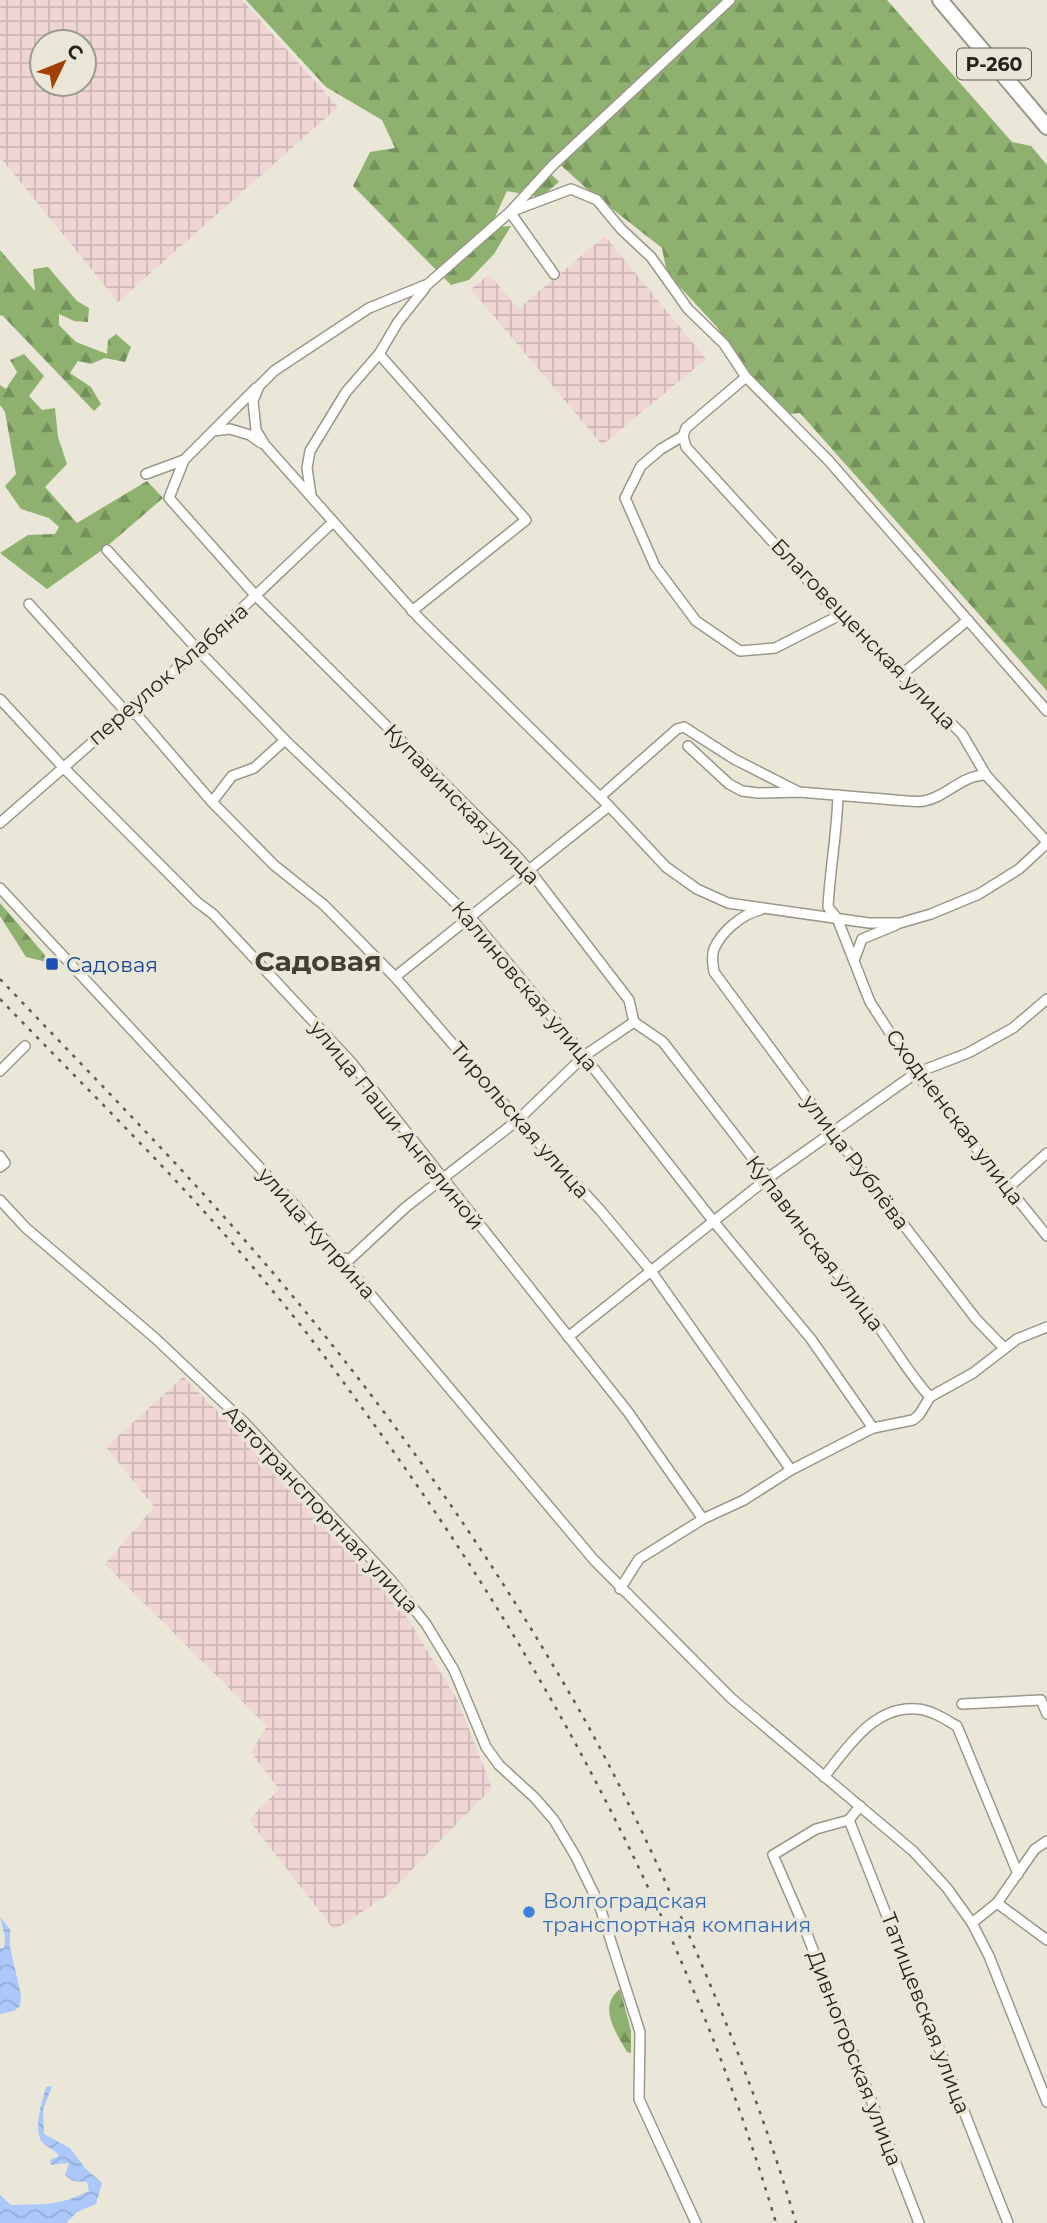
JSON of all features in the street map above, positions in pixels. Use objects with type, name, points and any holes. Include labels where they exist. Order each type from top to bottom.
[{"type":"highway","name":"Р-260","points":[[940,0],[1047,127]]},
{"type":"street","points":[[312,497],[307,468],[310,451],[346,391],[379,354],[398,322],[428,284],[510,212],[552,166],[730,0]]},
{"type":"street","points":[[510,212],[571,189],[597,200],[621,229],[651,257],[688,309],[724,344],[746,377],[829,461],[1047,711]]},
{"type":"street","points":[[510,212],[554,274]]},
{"type":"street","points":[[146,474],[184,460],[274,371],[361,313],[428,284]]},
{"type":"street","points":[[379,354],[526,520],[412,611]]},
{"type":"street","points":[[746,377],[641,466],[625,498],[655,566],[696,621],[740,651],[775,648],[839,615]]},
{"type":"street","points":[[259,386],[253,401],[253,416],[256,430],[265,445],[412,611],[609,806],[666,867],[697,889],[728,902],[869,923],[900,923]]},
{"type":"street","points":[[213,431],[230,429],[250,435],[265,445]]},
{"type":"street","name":"Благовещенская улица","points":[[684,432],[686,447],[839,615],[962,734],[986,775],[1047,842]]},
{"type":"street","name":"Купавинская улица","points":[[184,460],[169,498],[256,597],[447,785],[530,871],[629,1000],[634,1022],[663,1042],[768,1178],[781,1201],[876,1324],[916,1382],[930,1397]]},
{"type":"street","name":"переулок Алабяна","points":[[0,823],[198,650],[333,522]]},
{"type":"street","name":"Калиновская улица","points":[[107,550],[285,740],[471,918],[811,1339],[873,1428]]},
{"type":"street","name":"Тирольская улица","points":[[29,604],[126,712],[137,715],[212,802],[274,865],[324,905],[396,976],[517,1120],[651,1271],[791,1470]]},
{"type":"street","points":[[901,675],[968,620]]},
{"type":"street","name":"улица Паши Ангелиной","points":[[0,699],[197,902],[212,914],[351,1062],[628,1412],[703,1519]]},
{"type":"street","points":[[600,797],[677,729],[684,727],[734,759],[799,792]]},
{"type":"street","points":[[212,802],[233,776],[254,768],[285,740]]},
{"type":"street","points":[[688,746],[729,784],[742,791],[799,792],[925,801],[964,779],[986,775]]},
{"type":"street","points":[[774,793],[777,788],[776,781]]},
{"type":"street","name":"Сходненская улица","points":[[838,795],[828,907],[837,918],[855,958],[870,1002],[916,1073],[1047,1236]]},
{"type":"street","points":[[396,976],[609,806]]},
{"type":"street","points":[[855,958],[862,939],[979,894],[1020,869],[1047,842]]},
{"type":"street","name":"улица Куприна","points":[[0,888],[205,1107],[341,1258],[620,1589],[731,1698],[913,1851],[947,1888],[972,1923],[1016,2020],[1047,2102]]},
{"type":"street","name":"улица Рублёва","points":[[769,908],[752,912],[722,937],[713,951],[714,972],[976,1319],[1004,1348]]},
{"type":"street","points":[[568,1337],[768,1178],[916,1073],[968,1053],[1013,1028],[1047,999]]},
{"type":"street","points":[[341,1258],[350,1259],[406,1207],[517,1120],[584,1056],[634,1022]]},
{"type":"street","points":[[0,1071],[25,1046]]},
{"type":"street","points":[[1008,1188],[1047,1153]]},
{"type":"street","points":[[0,1156],[5,1163],[0,1167]]},
{"type":"street","name":"Автотранспортная улица","points":[[0,1200],[26,1227],[155,1338],[244,1422],[390,1579],[426,1624],[454,1670],[475,1723],[492,1756],[536,1798],[554,1820],[599,1904],[640,2032],[639,2099],[696,2223]]},
{"type":"street","points":[[620,1589],[639,1559],[703,1519],[744,1500],[791,1470],[873,1428],[913,1420],[930,1397],[973,1373],[1017,1339],[1046,1329]]},
{"type":"street","points":[[962,1704],[1044,1699],[1047,1714]]},
{"type":"street","points":[[824,1777],[860,1733],[876,1720],[895,1712],[916,1709],[938,1715],[957,1726],[1018,1874]]},
{"type":"street","points":[[849,1820],[860,1807]]},
{"type":"street","name":"Дивногорская улица","points":[[849,1820],[816,1829],[773,1855],[803,1924],[919,2223]]},
{"type":"street","name":"Татищевская улица","points":[[849,1820],[1008,2223]]},
{"type":"street","points":[[972,1923],[997,1903],[1035,1849],[1047,1841]]},
{"type":"street","points":[[997,1903],[1047,1940]]},
{"type":"shaded area","points":[[0,0],[242,0],[338,107],[118,302],[0,157]]},
{"type":"shaded area","points":[[605,236],[706,359],[602,445],[471,289],[489,274],[518,309]]},
{"type":"shaded area","points":[[183,1377],[291,1484],[394,1596],[458,1701],[492,1788],[385,1897],[334,1930],[249,1820],[279,1789],[251,1752],[267,1726],[105,1564],[154,1507],[106,1447]]},
{"type":"green space","points":[[246,0],[887,0],[1012,142],[1031,146],[1047,165],[1047,691],[800,413],[789,414],[741,366],[717,327],[667,273],[662,248],[587,189],[554,159],[547,170],[559,182],[541,197],[507,191],[490,228],[511,226],[494,254],[469,280],[451,285],[353,186],[370,152],[395,148],[382,120],[326,87]]},
{"type":"green space","points":[[0,250],[35,291],[33,269],[48,267],[77,301],[89,308],[88,322],[74,321],[59,314],[59,325],[76,342],[107,354],[108,340],[116,334],[131,347],[125,362],[105,358],[91,364],[78,361],[70,373],[91,387],[101,404],[94,411],[2,315],[0,316]]},
{"type":"green space","points":[[24,354],[44,376],[29,396],[42,410],[55,408],[58,437],[67,464],[45,487],[77,523],[147,481],[163,498],[105,548],[47,589],[0,553],[28,535],[55,534],[59,527],[49,518],[21,509],[5,486],[16,474],[5,412],[0,405],[0,385],[6,389],[17,372],[10,360]]},
{"type":"green space","points":[[0,903],[44,954],[47,962],[26,957],[0,916]]},
{"type":"green space","points":[[620,1989],[631,2031],[631,2053],[627,2052],[618,2036],[609,2012],[613,1996]]},
{"type":"water","points":[[0,1917],[10,1929],[10,1947],[21,1995],[20,2006],[14,2011],[0,2014],[0,1948],[4,1948],[5,1937]]},
{"type":"water","points":[[52,2086],[43,2110],[44,2134],[70,2148],[85,2168],[102,2183],[96,2204],[77,2212],[66,2223],[0,2223],[0,2195],[11,2205],[42,2204],[60,2202],[89,2191],[87,2182],[73,2181],[65,2175],[69,2163],[51,2165],[50,2160],[59,2156],[42,2142],[39,2136],[42,2100],[46,2087]]},
{"type":"railway","points":[[0,979],[171,1159],[294,1298],[392,1423],[503,1584],[592,1733],[661,1872],[735,2046],[774,2152],[796,2223]]},
{"type":"railway","points":[[0,999],[176,1181],[244,1256],[289,1311],[378,1430],[501,1615],[558,1711],[659,1911],[703,2013],[742,2117],[776,2223]]},
{"type":"place","name":"Садовая","points":[[52,964]]},
{"type":"place","name":"Волгоградская транспортная компания","points":[[529,1912]]},
{"type":"district","name":"Садовая","points":[[318,961]]}]
